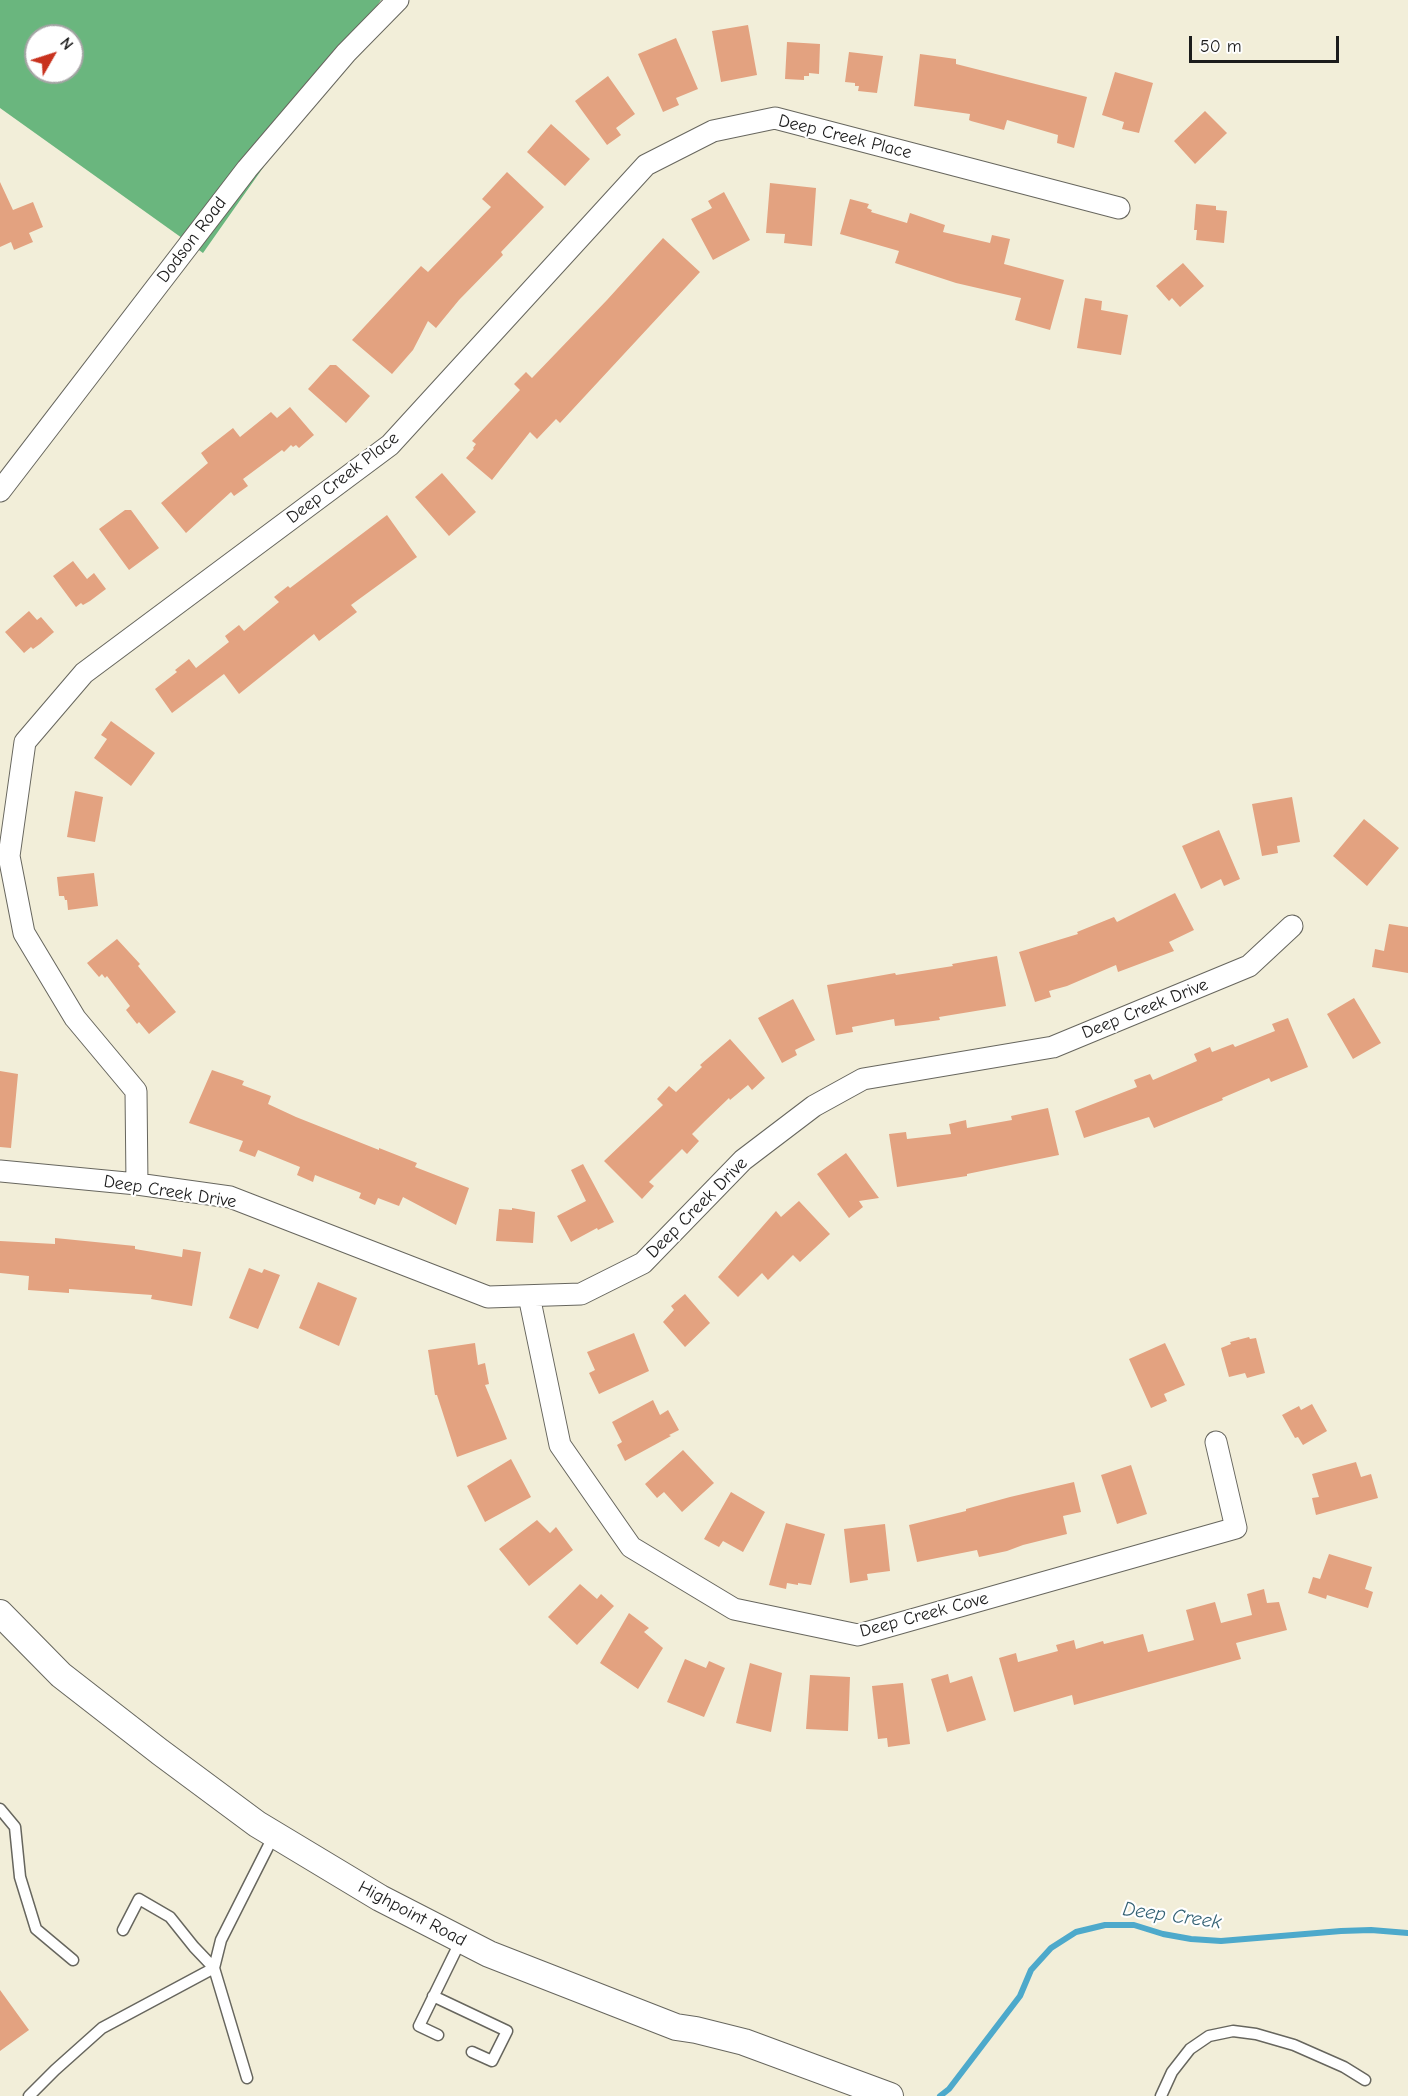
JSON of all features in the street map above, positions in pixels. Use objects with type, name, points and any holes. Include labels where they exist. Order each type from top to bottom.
[{"type":"street","name":"Dodson Road","points":[[0,491],[247,169],[346,53],[398,0]]},
{"type":"street","name":"Deep Creek Place","points":[[136,1184],[136,1091],[75,1018],[24,933],[9,856],[25,742],[84,673],[390,445],[646,165],[713,131],[775,118],[1119,208]]},
{"type":"street","name":"Deep Creek Drive","points":[[0,1171],[136,1184],[230,1197],[488,1297],[580,1294],[644,1263],[743,1160],[814,1106],[863,1079],[1053,1047],[1249,966],[1292,926]]},
{"type":"street","name":"Deep Creek Cove","points":[[529,1296],[560,1445],[631,1547],[734,1609],[858,1635],[1236,1528],[1216,1442]]},
{"type":"street","name":"Highpoint Road","points":[[0,1613],[61,1675],[230,1805],[274,1835],[380,1898],[489,1954],[676,2027],[744,2042],[890,2096]]},
{"type":"lane","points":[[0,1809],[15,1827],[20,1877],[36,1929],[73,1960]]},
{"type":"lane","points":[[29,2096],[102,2028],[214,1968],[221,1940],[274,1835]]},
{"type":"lane","points":[[123,1929],[140,1899],[170,1917],[214,1968],[247,2078]]},
{"type":"lane","points":[[438,2035],[419,2026],[461,1940]]},
{"type":"lane","points":[[433,1995],[507,2031],[492,2061],[472,2052]]},
{"type":"lane","points":[[1161,2096],[1173,2072],[1190,2049],[1209,2036],[1233,2031],[1256,2034],[1294,2045],[1344,2067],[1365,2080]]},
{"type":"green space","points":[[0,0],[381,0],[203,253],[0,108]]},
{"type":"building","points":[[748,25],[757,75],[721,82],[712,31]]},
{"type":"building","points":[[676,38],[698,89],[676,98],[679,105],[663,112],[638,54]]},
{"type":"building","points":[[787,42],[820,44],[819,74],[809,73],[809,76],[804,76],[804,80],[785,79]]},
{"type":"building","points":[[849,52],[883,56],[877,93],[858,91],[859,86],[855,86],[855,83],[845,82]]},
{"type":"building","points":[[920,54],[956,59],[956,64],[1087,97],[1074,148],[1057,143],[1058,135],[1007,120],[1004,130],[971,121],[969,120],[970,114],[914,106]]},
{"type":"building","points":[[1115,72],[1153,83],[1139,133],[1122,129],[1124,122],[1102,115]]},
{"type":"building","points":[[608,76],[635,114],[616,128],[621,135],[607,145],[575,101]]},
{"type":"building","points":[[1205,111],[1227,133],[1195,164],[1174,141]]},
{"type":"building","points":[[551,124],[590,159],[565,186],[527,152]]},
{"type":"building","points":[[507,172],[544,207],[501,252],[503,255],[459,300],[436,328],[428,321],[413,350],[392,374],[352,340],[421,266],[428,272],[491,207],[482,199]]},
{"type":"building","points":[[0,182],[13,210],[33,202],[43,227],[29,233],[33,242],[14,250],[11,242],[0,247]]},
{"type":"building","points":[[770,183],[816,188],[812,246],[784,243],[785,234],[766,233]]},
{"type":"building","points":[[724,192],[750,240],[713,260],[691,219],[712,208],[708,201]]},
{"type":"building","points":[[850,199],[869,204],[867,208],[872,210],[871,212],[907,223],[910,213],[945,225],[943,232],[990,243],[992,235],[1010,239],[1004,264],[1064,280],[1050,330],[1015,320],[1021,298],[956,283],[895,263],[899,251],[840,234]]},
{"type":"building","points":[[1196,204],[1216,206],[1216,210],[1227,211],[1224,243],[1196,240],[1197,230],[1194,230]]},
{"type":"building","points":[[663,238],[700,272],[560,423],[556,419],[537,439],[530,432],[492,480],[466,458],[476,444],[472,441],[520,390],[514,384],[526,372],[532,378]]},
{"type":"building","points":[[1183,263],[1204,286],[1180,307],[1172,298],[1169,301],[1156,286]]},
{"type":"building","points":[[1085,298],[1102,301],[1101,310],[1128,315],[1121,355],[1077,348]]},
{"type":"building","points":[[330,365],[336,365],[370,396],[346,423],[308,389]]},
{"type":"building","points":[[290,407],[314,435],[299,448],[291,445],[284,452],[282,450],[243,479],[248,486],[234,496],[231,492],[186,533],[161,503],[208,463],[201,453],[233,428],[240,437],[271,412],[277,418]]},
{"type":"building","points":[[442,473],[476,512],[449,536],[415,497]]},
{"type":"building","points":[[125,510],[131,510],[159,548],[129,570],[99,529]]},
{"type":"building","points":[[387,515],[417,557],[351,605],[357,612],[319,641],[314,634],[239,694],[224,674],[172,713],[155,689],[177,672],[175,670],[189,659],[196,668],[229,642],[225,636],[239,625],[244,631],[279,602],[274,597],[288,586],[290,588]]},
{"type":"building","points":[[73,561],[87,579],[94,573],[106,589],[90,601],[76,607],[53,576]]},
{"type":"building","points":[[29,611],[37,620],[41,617],[54,632],[33,649],[31,647],[24,653],[5,632]]},
{"type":"building","points":[[111,721],[155,753],[131,786],[94,758],[107,739],[101,735]]},
{"type":"building","points":[[75,791],[103,797],[95,842],[67,837]]},
{"type":"building","points":[[1292,797],[1300,842],[1277,846],[1278,853],[1262,856],[1252,804]]},
{"type":"building","points":[[1364,819],[1399,848],[1367,886],[1333,856]]},
{"type":"building","points":[[1219,830],[1240,879],[1224,886],[1221,879],[1201,889],[1182,846]]},
{"type":"building","points":[[94,873],[98,906],[68,910],[67,900],[64,896],[59,896],[57,877]]},
{"type":"building","points":[[1175,893],[1194,930],[1169,942],[1174,951],[1118,972],[1116,965],[1067,986],[1049,991],[1051,997],[1035,1002],[1019,952],[1078,934],[1077,932],[1114,917],[1117,922]]},
{"type":"building","points":[[1389,924],[1408,927],[1408,973],[1372,967],[1375,949],[1384,951]]},
{"type":"building","points":[[117,939],[140,964],[138,966],[176,1012],[149,1034],[126,1010],[130,1006],[107,976],[105,978],[102,974],[99,977],[87,963]]},
{"type":"building","points":[[997,956],[1006,1006],[939,1017],[940,1020],[895,1026],[894,1019],[852,1027],[853,1032],[836,1035],[827,985],[953,966],[952,964]]},
{"type":"building","points":[[1354,998],[1381,1043],[1353,1059],[1327,1014]]},
{"type":"building","points":[[793,999],[815,1040],[795,1050],[797,1055],[782,1063],[758,1018]]},
{"type":"building","points":[[1288,1018],[1308,1067],[1271,1082],[1269,1078],[1222,1098],[1223,1100],[1154,1128],[1149,1117],[1084,1138],[1075,1111],[1137,1087],[1134,1080],[1150,1074],[1153,1080],[1197,1061],[1194,1054],[1210,1047],[1212,1052],[1233,1044],[1235,1047],[1275,1031],[1272,1024]]},
{"type":"building","points":[[730,1039],[765,1078],[752,1090],[748,1085],[730,1100],[729,1098],[705,1121],[692,1134],[699,1141],[687,1154],[682,1149],[649,1182],[654,1186],[642,1199],[604,1161],[663,1105],[657,1099],[669,1086],[676,1092],[702,1067],[700,1065]]},
{"type":"building","points":[[212,1070],[244,1081],[242,1085],[271,1096],[268,1104],[296,1117],[417,1163],[415,1167],[469,1188],[456,1225],[403,1197],[399,1206],[378,1198],[375,1205],[359,1198],[361,1193],[315,1175],[313,1182],[297,1175],[300,1167],[258,1150],[255,1157],[239,1151],[243,1141],[189,1123]]},
{"type":"building","points":[[0,1071],[18,1074],[11,1148],[0,1147]]},
{"type":"building","points":[[1048,1108],[1059,1155],[967,1174],[967,1176],[897,1187],[889,1134],[906,1132],[907,1139],[951,1134],[949,1124],[966,1120],[967,1128],[1012,1120],[1011,1116]]},
{"type":"building","points":[[846,1153],[879,1198],[859,1201],[863,1207],[849,1218],[817,1174]]},
{"type":"building","points":[[583,1164],[614,1222],[571,1242],[557,1216],[586,1201],[571,1170]]},
{"type":"building","points":[[799,1201],[830,1234],[800,1262],[793,1255],[768,1280],[762,1273],[738,1297],[718,1277],[776,1211],[781,1217]]},
{"type":"building","points":[[512,1208],[535,1212],[533,1243],[496,1241],[499,1209],[512,1210]]},
{"type":"building","points":[[55,1238],[135,1246],[135,1249],[182,1257],[183,1249],[201,1252],[192,1306],[151,1299],[152,1295],[69,1289],[69,1293],[28,1290],[29,1276],[0,1273],[0,1241],[55,1244]]},
{"type":"building","points":[[249,1268],[262,1273],[264,1269],[280,1275],[258,1329],[229,1318]]},
{"type":"building","points":[[318,1282],[357,1298],[339,1346],[299,1328]]},
{"type":"building","points":[[685,1294],[710,1323],[685,1347],[663,1322],[674,1310],[671,1306]]},
{"type":"building","points":[[634,1333],[649,1371],[599,1394],[589,1373],[595,1370],[587,1352]]},
{"type":"building","points":[[1249,1337],[1250,1339],[1256,1338],[1265,1373],[1247,1378],[1245,1373],[1229,1377],[1221,1348],[1231,1344],[1230,1342]]},
{"type":"building","points":[[475,1343],[478,1365],[485,1363],[489,1384],[485,1385],[507,1439],[457,1457],[437,1395],[435,1395],[428,1350]]},
{"type":"building","points":[[1165,1343],[1185,1385],[1164,1394],[1167,1401],[1151,1408],[1129,1359]]},
{"type":"building","points":[[653,1400],[660,1415],[668,1410],[679,1430],[625,1461],[617,1445],[622,1442],[612,1422]]},
{"type":"building","points":[[1312,1404],[1327,1431],[1303,1445],[1298,1437],[1295,1438],[1282,1415],[1299,1406],[1301,1410]]},
{"type":"building","points":[[683,1450],[714,1483],[682,1512],[664,1492],[657,1498],[645,1484]]},
{"type":"building","points":[[511,1459],[531,1497],[485,1522],[467,1486]]},
{"type":"building","points":[[1356,1462],[1361,1477],[1371,1474],[1378,1498],[1316,1515],[1312,1498],[1319,1497],[1312,1474]]},
{"type":"building","points":[[1131,1465],[1147,1514],[1117,1524],[1101,1475]]},
{"type":"building","points":[[1074,1482],[1081,1512],[1063,1516],[1067,1534],[979,1557],[977,1550],[917,1562],[909,1525]]},
{"type":"building","points":[[731,1492],[765,1512],[743,1552],[723,1541],[719,1547],[704,1539]]},
{"type":"building","points":[[537,1520],[550,1533],[556,1527],[573,1550],[529,1586],[499,1549]]},
{"type":"building","points":[[786,1523],[825,1534],[811,1585],[787,1583],[786,1589],[769,1585]]},
{"type":"building","points":[[885,1524],[890,1571],[867,1574],[868,1580],[850,1583],[844,1529]]},
{"type":"building","points":[[1329,1554],[1372,1567],[1365,1589],[1373,1592],[1368,1608],[1327,1595],[1326,1599],[1308,1593],[1313,1577],[1320,1579]]},
{"type":"building","points":[[580,1584],[597,1599],[601,1594],[614,1606],[577,1645],[548,1617]]},
{"type":"building","points":[[1264,1589],[1267,1603],[1279,1602],[1287,1630],[1236,1643],[1241,1659],[1074,1705],[1072,1695],[1014,1712],[999,1658],[1016,1653],[1018,1662],[1058,1651],[1056,1645],[1074,1640],[1076,1649],[1103,1641],[1104,1644],[1143,1634],[1148,1652],[1194,1640],[1186,1610],[1215,1602],[1221,1623],[1252,1615],[1247,1594]]},
{"type":"building","points":[[629,1613],[649,1628],[644,1632],[663,1648],[638,1689],[600,1663]]},
{"type":"building","points":[[685,1659],[706,1668],[709,1661],[725,1668],[704,1717],[667,1702]]},
{"type":"building","points":[[750,1663],[782,1673],[771,1732],[736,1723]]},
{"type":"building","points":[[948,1674],[950,1683],[972,1676],[986,1720],[947,1732],[931,1679]]},
{"type":"building","points":[[810,1675],[850,1677],[848,1731],[806,1729]]},
{"type":"building","points":[[903,1683],[910,1744],[888,1747],[887,1738],[878,1739],[872,1686]]},
{"type":"building","points":[[0,1990],[29,2030],[0,2051]]},
{"type":"waterway","name":"Deep Creek","points":[[940,2096],[949,2089],[1020,1996],[1031,1970],[1051,1948],[1076,1932],[1105,1925],[1134,1925],[1163,1934],[1221,1941],[1341,1931],[1371,1930],[1408,1933]]}]
